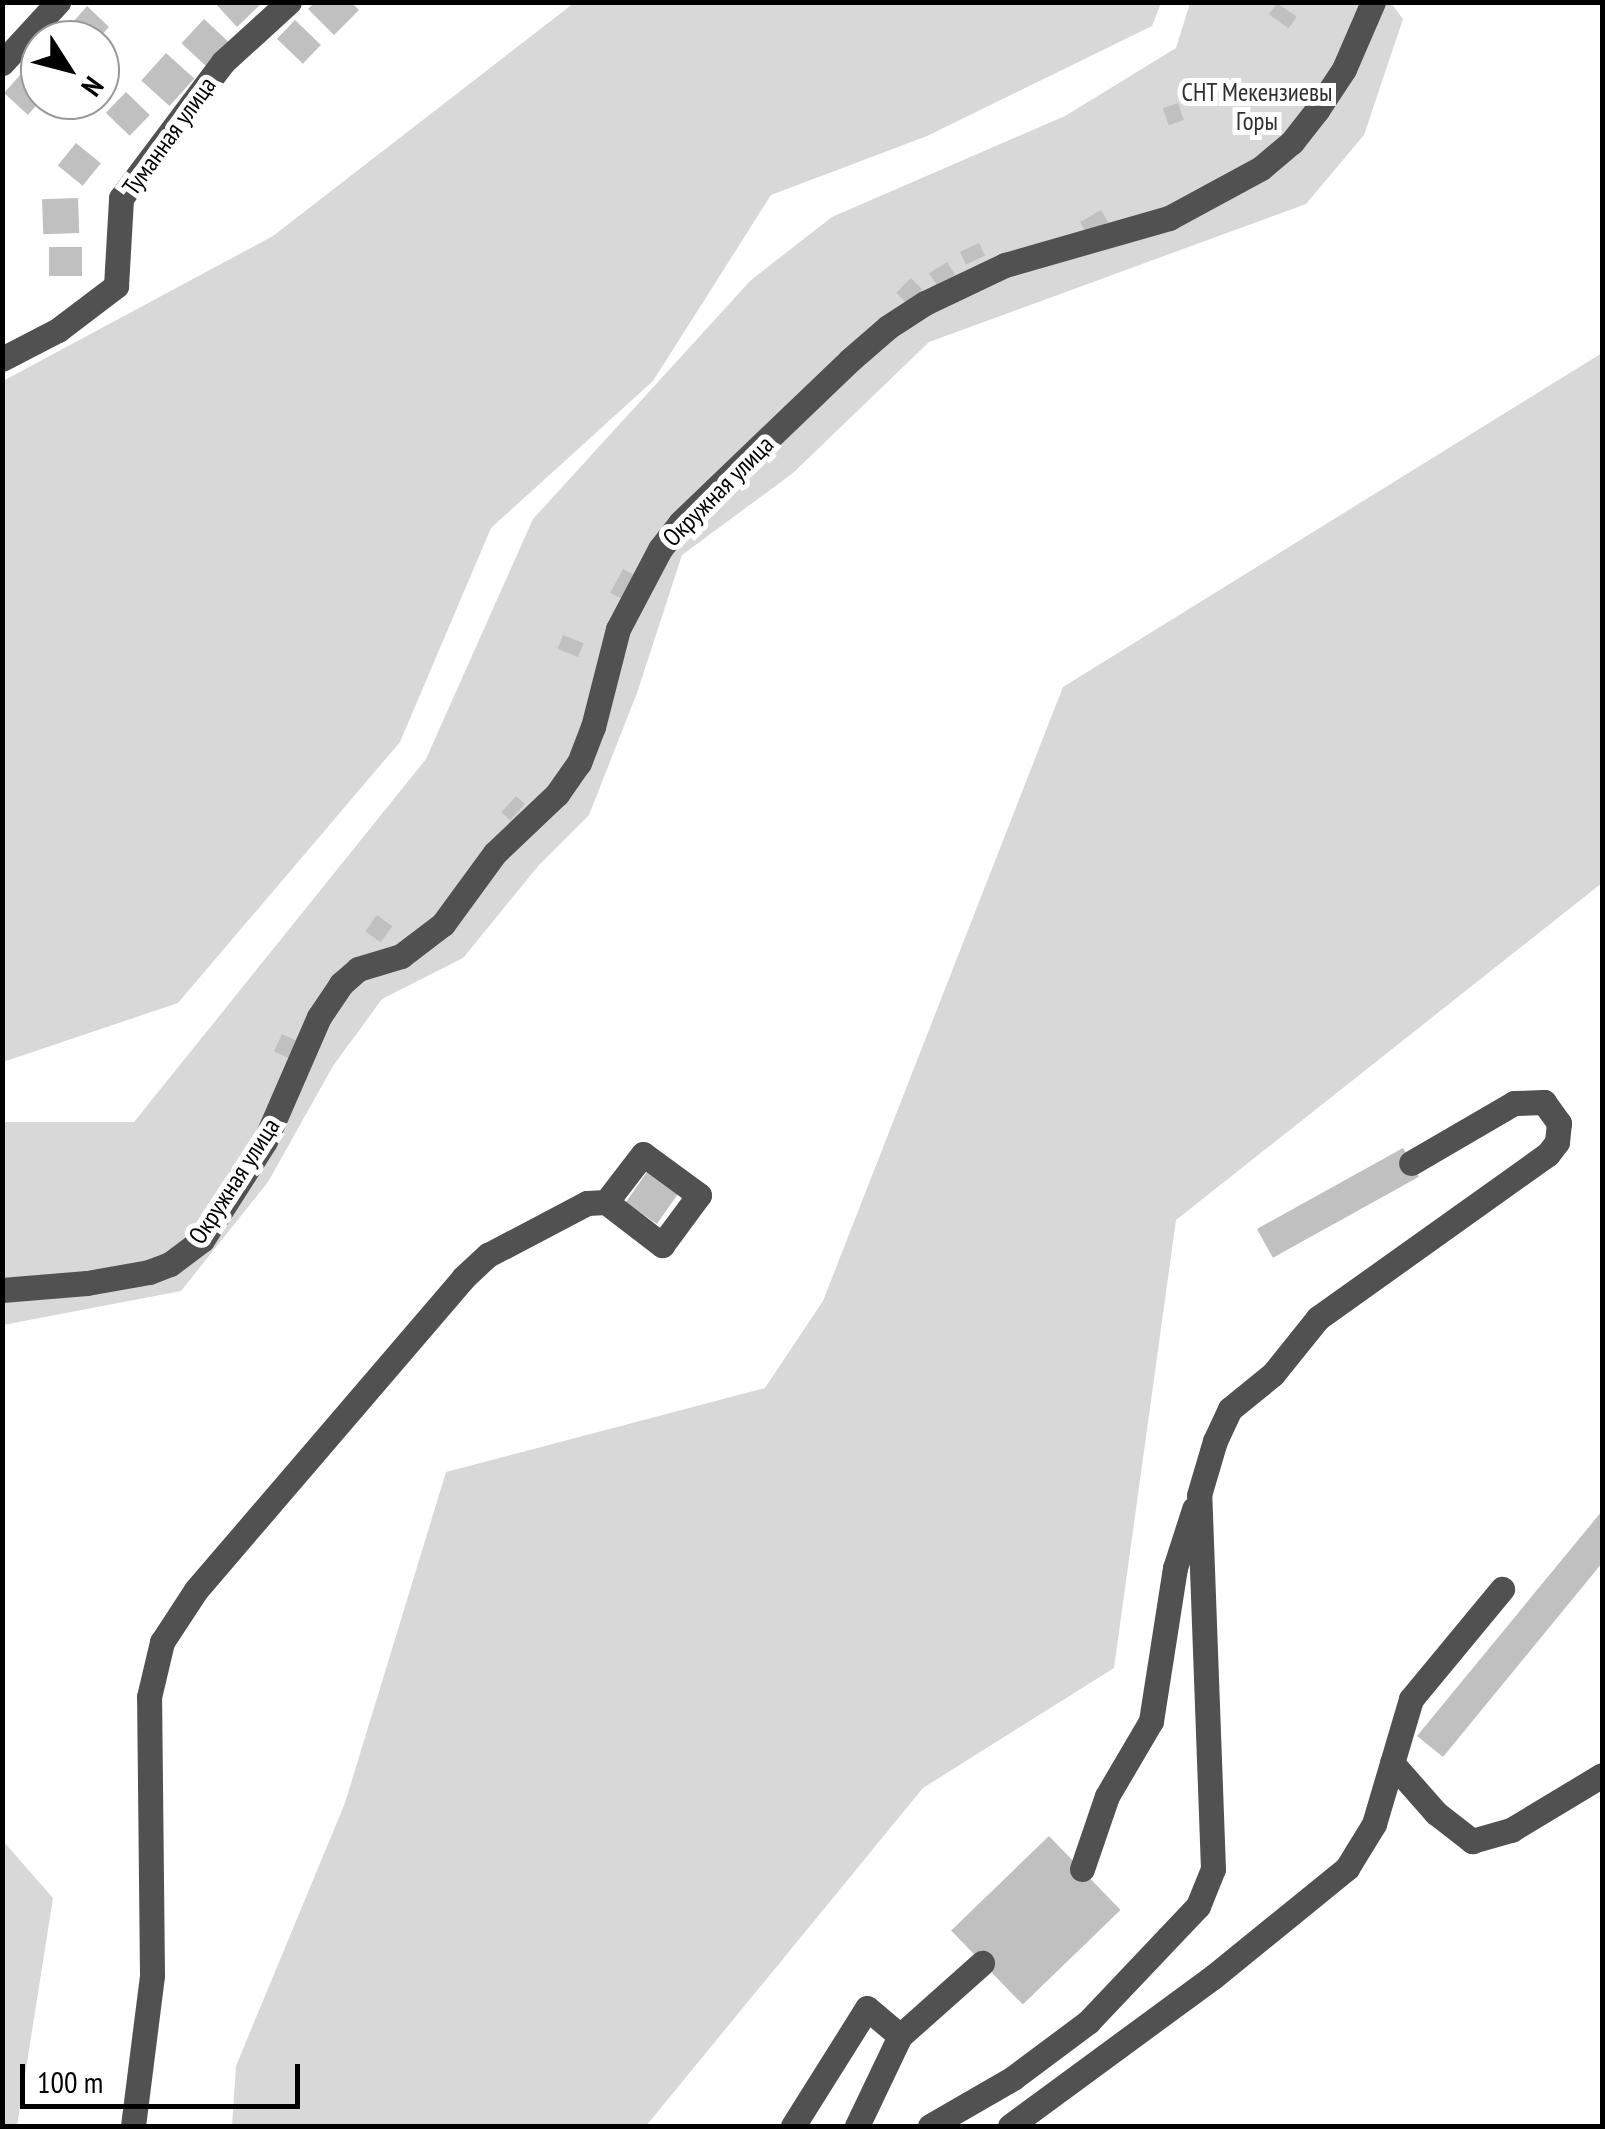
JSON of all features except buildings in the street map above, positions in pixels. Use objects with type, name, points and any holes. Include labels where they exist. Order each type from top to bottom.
[{"type":"street","points":[[2,63],[58,2]]},
{"type":"street","name":"Туманная улица","points":[[2,359],[58,330],[116,286],[121,198],[224,62],[289,2]]},
{"type":"street","name":"Окружная улица","points":[[2,1290],[149,1272],[170,1264],[202,1240],[265,1141],[319,1017],[341,984],[358,969],[401,956],[444,924],[494,853],[556,794],[579,763],[593,727],[618,629],[660,549],[680,523],[850,360],[888,327],[926,303],[1006,266],[1169,218],[1261,168],[1292,142],[1317,110],[1344,69],[1373,2]]},
{"type":"street","points":[[1082,1870],[1106,1796],[1151,1720],[1174,1568],[1214,1441],[1230,1409],[1273,1374],[1318,1318],[1548,1154],[1557,1142],[1559,1123],[1544,1102],[1514,1103],[1411,1162]]},
{"type":"street","points":[[133,2126],[152,1975],[150,1697],[162,1642],[196,1590],[463,1278],[488,1255],[587,1203],[606,1202]]},
{"type":"street","points":[[930,2126],[1013,2078],[1088,2022],[1198,1906],[1213,1868],[1199,1495]]},
{"type":"street","points":[[1010,2126],[1213,1977],[1347,1868],[1374,1824],[1411,1699],[1502,1589]]},
{"type":"street","points":[[1392,1763],[1436,1813],[1472,1841],[1511,1830],[1602,1775]]},
{"type":"street","points":[[857,2126],[900,2036],[982,1962]]},
{"type":"street","points":[[793,2126],[866,2008],[900,2036]]},
{"type":"green space","points":[[574,3],[1161,3],[1152,26],[927,136],[771,195],[653,381],[491,528],[400,742],[178,1003],[3,1062],[3,381],[273,236]]},
{"type":"green space","name":"СНТ Мекензиевы Горы","points":[[1190,3],[1391,3],[1403,19],[1364,135],[1306,204],[929,342],[793,473],[682,555],[637,693],[589,815],[539,865],[463,958],[382,999],[333,1066],[268,1182],[181,1291],[3,1325],[3,1122],[134,1122],[426,759],[533,519],[751,280],[832,217],[1065,116],[1176,48]]},
{"type":"green space","points":[[1602,353],[1602,883],[1176,1220],[1114,1668],[923,1788],[646,2126],[232,2126],[236,2066],[345,1803],[446,1472],[765,1388],[823,1301],[1063,687]]},
{"type":"green space","points":[[3,1841],[53,1898],[17,2126],[3,2126]]}]
